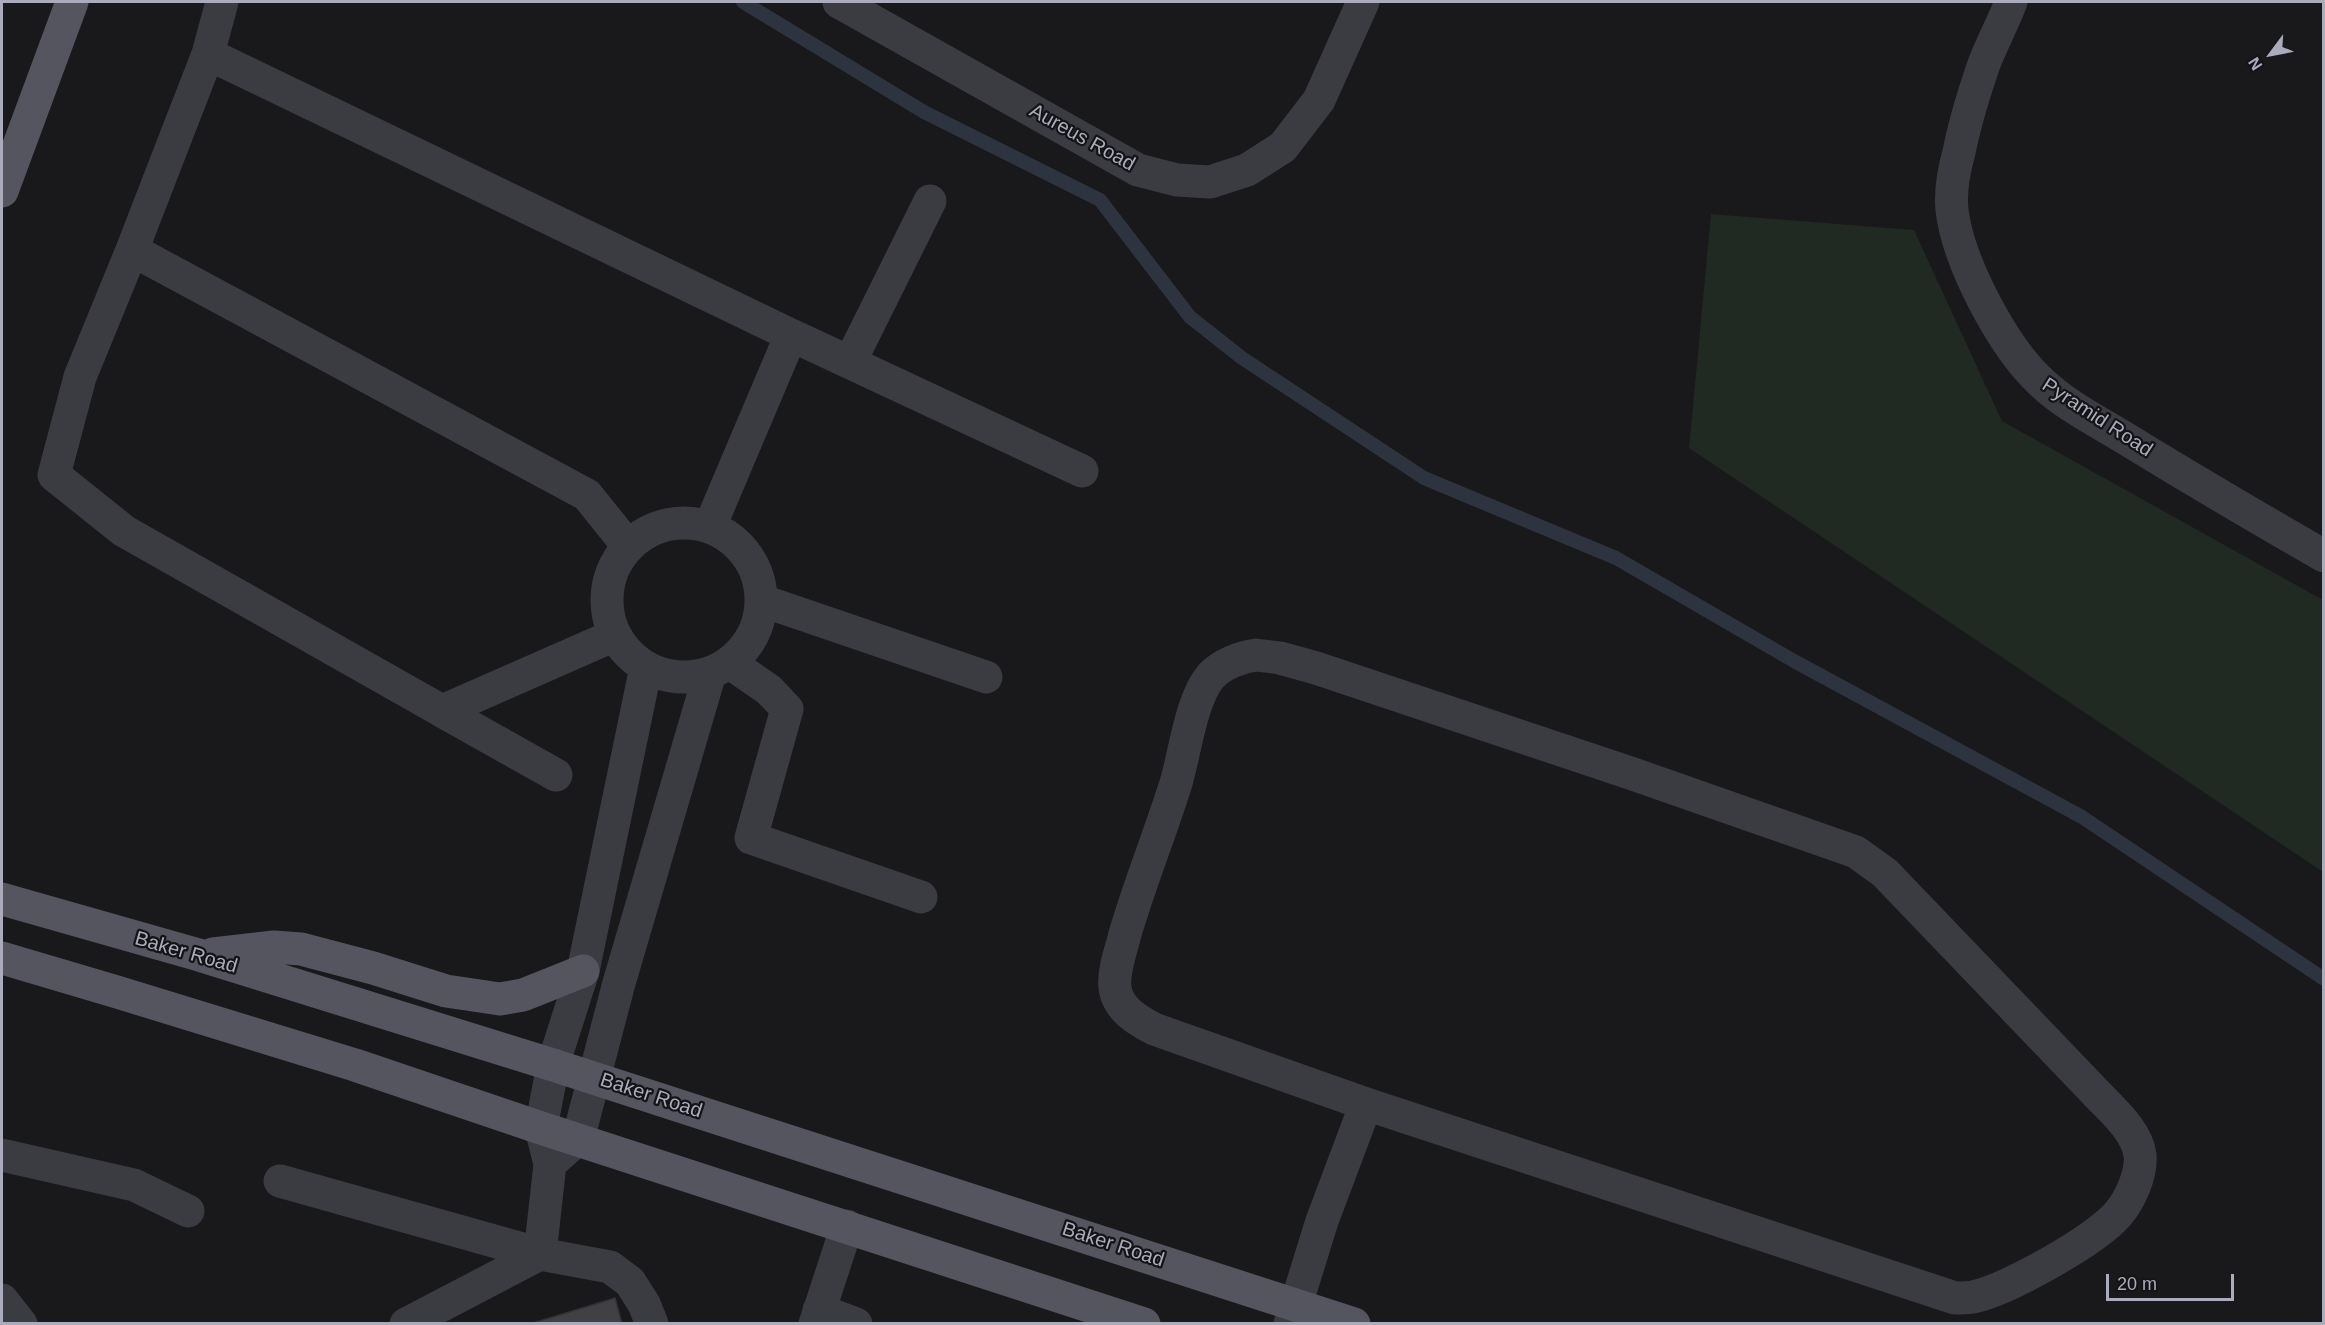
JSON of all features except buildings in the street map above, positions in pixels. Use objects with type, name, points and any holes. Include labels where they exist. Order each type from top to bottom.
[{"type":"main road","points":[[2,191],[72,2]]},
{"type":"main road","name":"Baker Road","points":[[2,899],[199,956],[592,1077],[1293,1314],[1354,1323]]},
{"type":"main road","points":[[199,956],[274,947],[301,949],[446,991],[500,999],[523,995],[584,971]]},
{"type":"main road","points":[[2,958],[355,1065],[578,1140],[1144,1323]]},
{"type":"street","points":[[222,2],[208,54],[80,377],[54,475],[124,531],[556,775]]},
{"type":"street","name":"Aureus Road","points":[[839,2],[1138,170],[1177,180],[1210,182],[1247,170],[1283,147],[1319,100],[1363,2]]},
{"type":"street","name":"Pyramid Road","points":[[2011,2],[1984,64],[1964,127],[1954,172],[1952,210],[1969,266],[1991,314],[2010,347],[2030,371],[2065,400],[2220,497],[2324,556]]},
{"type":"street","points":[[208,54],[1082,471]]},
{"type":"street","points":[[850,362],[930,201]]},
{"type":"street","points":[[132,250],[587,495],[628,546]]},
{"type":"street","points":[[710,526],[791,334]]},
{"type":"street","points":[[688,522],[710,526],[731,538],[748,555],[759,577],[762,601],[758,625],[747,646],[720,668],[688,678],[666,676],[646,668],[628,654],[615,635],[608,613],[606,589],[614,566],[628,546],[645,532],[666,524],[688,522]]},
{"type":"street","points":[[762,601],[986,677]]},
{"type":"street","points":[[441,711],[615,635]]},
{"type":"street","points":[[1256,655],[1280,658],[1316,668],[1633,774],[1856,852],[1892,880],[2096,1093],[2137,1142],[2140,1157],[2134,1186],[2119,1214],[2093,1237],[2007,1285],[1972,1297],[1954,1298],[1366,1104],[1154,1029],[1136,1020],[1120,1003],[1115,988],[1117,966],[1136,896],[1176,783],[1192,720],[1202,692],[1211,676],[1223,667],[1244,657],[1256,655]]},
{"type":"street","points":[[540,1254],[550,1164],[542,1128],[553,1065],[584,971],[646,668]]},
{"type":"street","points":[[720,668],[769,690],[787,709],[751,838],[921,897]]},
{"type":"street","points":[[550,1164],[578,1140],[592,1077],[720,668]]},
{"type":"street","points":[[1293,1314],[1322,1221],[1366,1104]]},
{"type":"street","points":[[2,1155],[134,1185],[188,1211]]},
{"type":"street","points":[[280,1181],[540,1254],[610,1267],[630,1282],[644,1304],[652,1323]]},
{"type":"street","points":[[847,1226],[817,1317],[856,1323]]},
{"type":"street","points":[[406,1323],[540,1254]]},
{"type":"street","points":[[2,1300],[21,1323]]},
{"type":"shaded area","points":[[1711,214],[1914,230],[2002,421],[2323,600],[2323,872],[1689,448]]},
{"type":"waterway","points":[[743,2],[924,112],[1100,200],[1190,317],[1242,358],[1424,478],[1616,558],[1794,661],[2082,817],[2324,979]]}]
